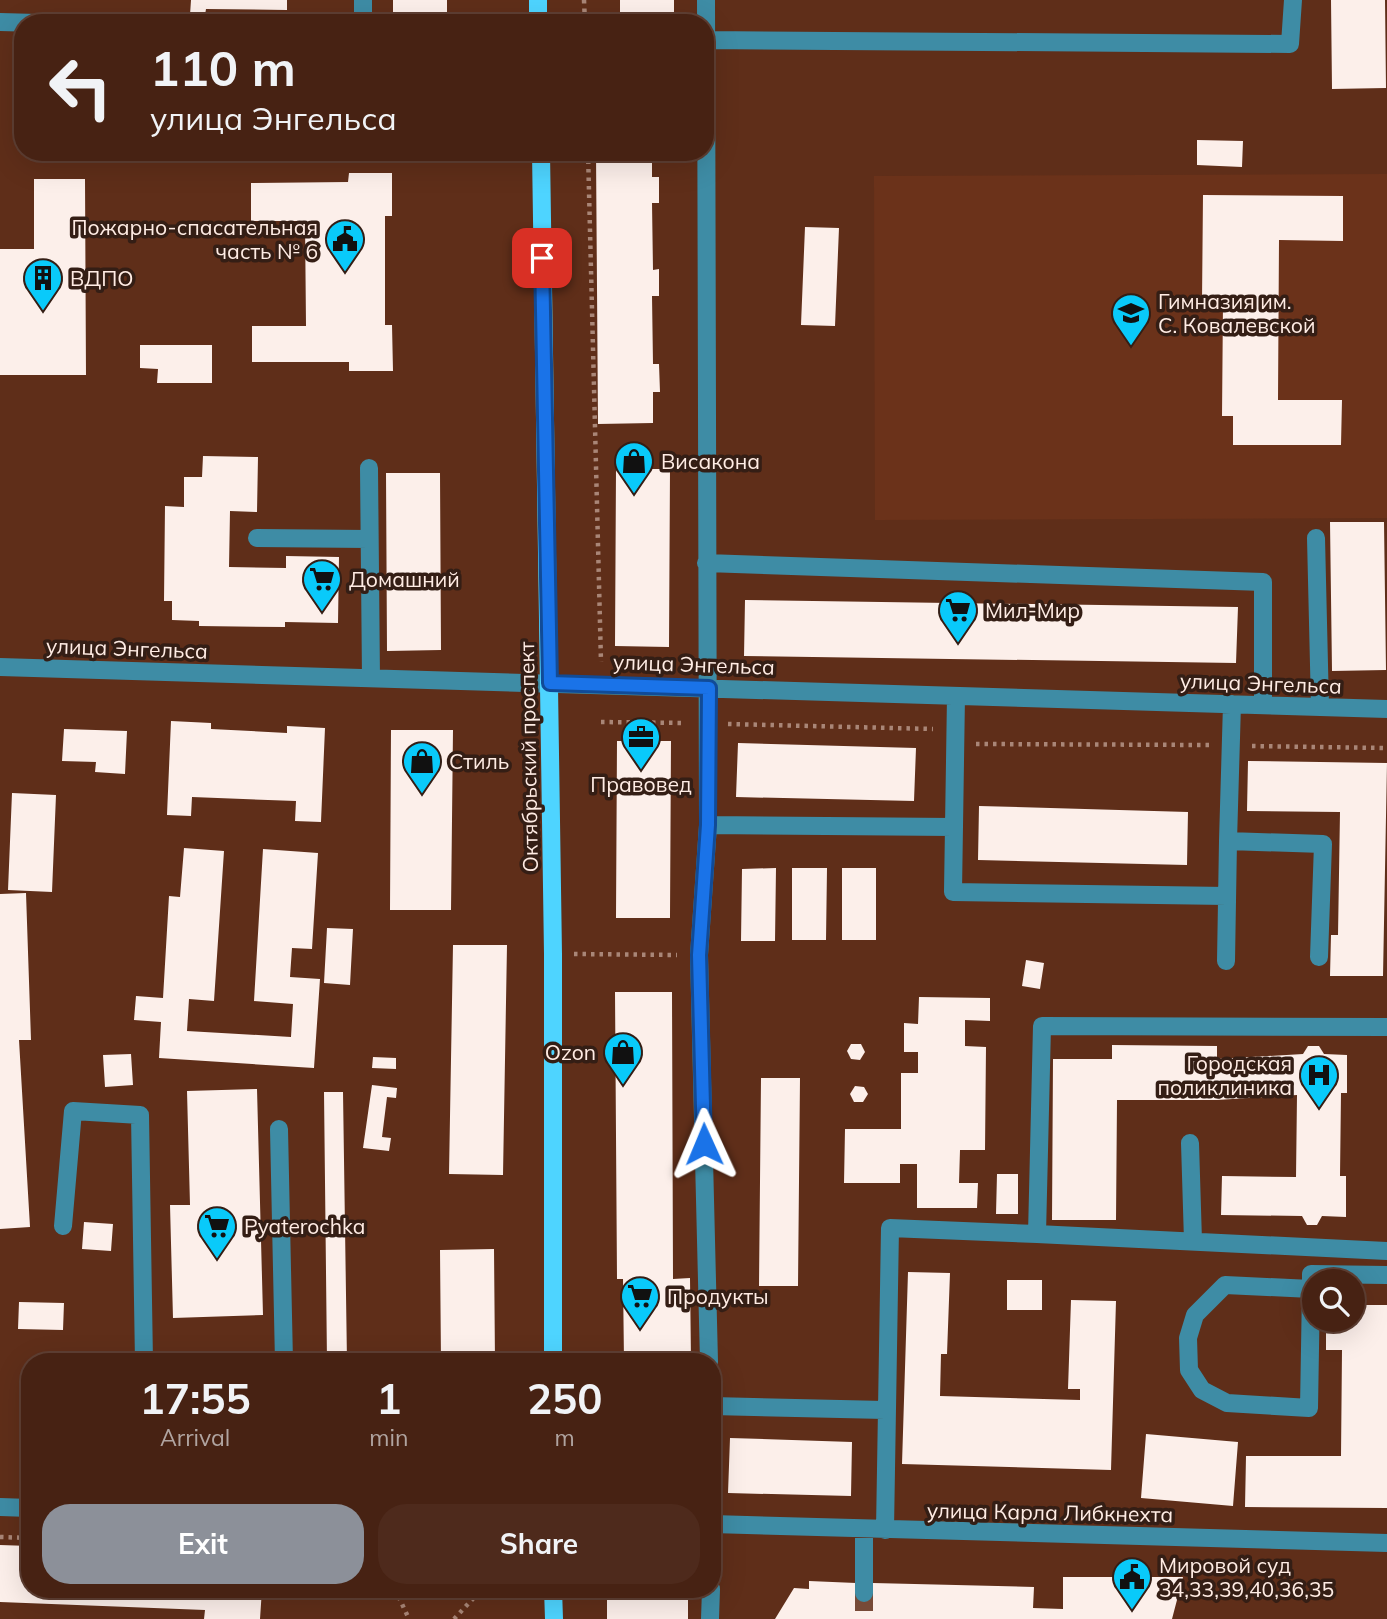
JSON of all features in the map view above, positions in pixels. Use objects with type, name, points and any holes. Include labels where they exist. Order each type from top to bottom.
[{"type":"main road","name":"Октябрьский проспект","points":[[541,161],[553,954],[553,1353]]},
{"type":"main road","points":[[553,1598],[554,1619]]},
{"type":"street","points":[[714,40],[1290,44],[1293,0]]},
{"type":"street","points":[[706,161],[706,563],[709,724],[708,825],[699,955],[709,1353]]},
{"type":"street","points":[[369,468],[371,678]]},
{"type":"street","points":[[257,538],[369,539]]},
{"type":"street","points":[[1317,538],[1320,707]]},
{"type":"street","points":[[706,563],[1263,582],[1263,705]]},
{"type":"street","name":"улица Энгельса","points":[[0,667],[1387,709]]},
{"type":"street","points":[[956,696],[953,892],[1227,896]]},
{"type":"street","points":[[1226,961],[1232,704]]},
{"type":"street","points":[[708,825],[954,827]]},
{"type":"street","points":[[1228,841],[1322,844],[1319,957]]},
{"type":"street","points":[[1037,1234],[1042,1026],[1387,1027]]},
{"type":"street","points":[[63,1226],[73,1111],[140,1115],[144,1353]]},
{"type":"street","points":[[279,1129],[284,1353]]},
{"type":"street","points":[[1190,1143],[1193,1241]]},
{"type":"street","points":[[885,1530],[890,1228],[1387,1251]]},
{"type":"street","points":[[1365,1275],[1387,1275]]},
{"type":"street","points":[[1225,1285],[1311,1289],[1310,1408],[1227,1403],[1202,1390],[1189,1370],[1188,1338],[1195,1315],[1225,1285]]},
{"type":"street","points":[[721,1406],[885,1410]]},
{"type":"street","points":[[0,1507],[21,1508]]},
{"type":"street","name":"улица Карла Либкнехта","points":[[721,1524],[1387,1542]]},
{"type":"street","points":[[864,1530],[864,1593]]},
{"type":"street","points":[[710,1619],[711,1598]]},
{"type":"path","points":[[588,161],[601,662]]},
{"type":"path","points":[[601,722],[956,730],[976,744],[1387,748]]},
{"type":"path","points":[[553,954],[699,955]]},
{"type":"path","points":[[0,1537],[21,1538]]},
{"type":"path","points":[[399,1598],[409,1619]]},
{"type":"path","points":[[454,1619],[474,1598]]},
{"type":"shaded area","name":"Гимназия им. С. Ковалевской","points":[[1387,174],[1387,518],[875,520],[874,176]]},
{"type":"building","points":[[191,0],[287,0],[287,10],[206,9],[205,14],[190,14]]},
{"type":"building","points":[[393,0],[447,0],[447,14],[393,14]]},
{"type":"building","points":[[620,0],[674,0],[674,14],[620,14]]},
{"type":"building","points":[[1331,0],[1385,0],[1386,88],[1332,89]]},
{"type":"building","points":[[1197,140],[1243,141],[1242,167],[1197,165]]},
{"type":"building","points":[[596,161],[652,161],[652,177],[659,177],[659,203],[652,203],[653,270],[659,269],[659,296],[652,296],[653,364],[659,364],[660,392],[653,392],[653,423],[598,424]]},
{"type":"building","name":"Пожарно-спасательная часть № 6","points":[[349,173],[392,173],[392,216],[385,216],[385,325],[392,325],[393,371],[349,371],[349,362],[252,362],[252,326],[306,326],[305,221],[251,221],[251,183],[348,182]]},
{"type":"building","name":"ВДПО","points":[[34,179],[85,179],[86,375],[0,375],[0,249],[34,249]]},
{"type":"building","points":[[1203,195],[1343,196],[1343,241],[1279,240],[1278,400],[1342,400],[1341,445],[1233,445],[1233,416],[1222,416],[1223,302],[1202,302]]},
{"type":"building","points":[[805,227],[839,228],[835,326],[801,325]]},
{"type":"building","points":[[140,345],[212,345],[212,383],[157,383],[158,369],[140,368]]},
{"type":"building","points":[[203,456],[258,457],[257,512],[230,511],[229,567],[286,568],[286,556],[339,557],[338,623],[285,622],[285,627],[199,626],[199,621],[172,620],[172,601],[164,601],[165,506],[184,507],[184,477],[202,477]]},
{"type":"building","points":[[616,469],[670,469],[669,647],[615,646]]},
{"type":"building","points":[[386,473],[440,473],[441,650],[387,651]]},
{"type":"building","points":[[1330,522],[1384,522],[1386,670],[1332,671]]},
{"type":"building","points":[[745,600],[1238,607],[1236,663],[744,656]]},
{"type":"building","points":[[171,721],[211,723],[211,729],[287,733],[287,726],[325,728],[321,822],[295,821],[296,801],[192,797],[191,816],[167,815]]},
{"type":"building","points":[[64,729],[127,731],[125,774],[95,772],[96,762],[62,761]]},
{"type":"building","points":[[391,730],[453,730],[451,910],[390,910]]},
{"type":"building","points":[[617,741],[671,741],[670,918],[616,918]]},
{"type":"building","points":[[738,743],[916,748],[914,801],[736,797]]},
{"type":"building","points":[[1248,761],[1387,763],[1383,976],[1330,976],[1331,935],[1338,935],[1340,812],[1247,811]]},
{"type":"building","points":[[12,793],[56,795],[52,892],[8,890]]},
{"type":"building","points":[[979,806],[1188,812],[1187,865],[978,860]]},
{"type":"building","points":[[184,848],[224,851],[214,1001],[189,999],[187,1031],[291,1037],[293,1004],[254,1001],[263,849],[318,853],[312,949],[292,948],[290,977],[320,979],[314,1068],[159,1058],[161,1022],[134,1020],[136,996],[163,998],[169,896],[180,897]]},
{"type":"building","points":[[776,868],[775,941],[741,941],[742,869]]},
{"type":"building","points":[[792,868],[827,868],[826,940],[792,940]]},
{"type":"building","points":[[842,868],[876,868],[876,940],[842,940]]},
{"type":"building","points":[[26,893],[31,1040],[19,1040],[30,1227],[0,1229],[0,894]]},
{"type":"building","points":[[327,928],[353,929],[350,985],[324,983]]},
{"type":"building","points":[[453,945],[507,945],[503,1175],[449,1174]]},
{"type":"building","points":[[1026,960],[1044,963],[1040,989],[1022,986]]},
{"type":"building","points":[[615,992],[672,992],[673,1279],[690,1278],[691,1353],[624,1353],[623,1279],[617,1279]]},
{"type":"building","points":[[919,997],[990,998],[990,1021],[965,1020],[965,1046],[986,1047],[985,1150],[960,1150],[959,1183],[978,1183],[977,1208],[917,1208],[917,1164],[900,1164],[900,1183],[844,1183],[845,1129],[901,1129],[901,1073],[918,1073],[918,1052],[904,1052],[904,1023],[918,1024]]},
{"type":"building","points":[[851,1044],[861,1044],[865,1052],[860,1060],[851,1059],[847,1051]]},
{"type":"building","points":[[1112,1045],[1217,1046],[1217,1059],[1303,1054],[1308,1046],[1319,1046],[1324,1054],[1347,1055],[1347,1093],[1341,1093],[1340,1176],[1346,1176],[1346,1217],[1322,1216],[1317,1225],[1307,1225],[1302,1216],[1221,1215],[1222,1176],[1296,1177],[1297,1095],[1217,1100],[1117,1100],[1116,1220],[1052,1220],[1053,1059],[1112,1059]]},
{"type":"building","points":[[131,1054],[133,1085],[105,1087],[103,1055]]},
{"type":"building","points":[[373,1057],[396,1058],[396,1069],[372,1068]]},
{"type":"building","points":[[761,1078],[800,1078],[798,1286],[759,1286]]},
{"type":"building","points":[[372,1085],[397,1088],[396,1098],[387,1097],[382,1137],[391,1138],[389,1151],[363,1148]]},
{"type":"building","points":[[855,1086],[864,1087],[868,1094],[863,1102],[854,1102],[850,1094]]},
{"type":"building","points":[[257,1089],[263,1315],[173,1318],[170,1205],[190,1205],[187,1091]]},
{"type":"building","points":[[324,1092],[343,1092],[347,1353],[327,1353]]},
{"type":"building","points":[[997,1174],[1018,1174],[1018,1214],[996,1214]]},
{"type":"building","points":[[84,1222],[113,1224],[111,1251],[82,1249]]},
{"type":"building","points":[[494,1249],[495,1353],[441,1353],[440,1250]]},
{"type":"building","points":[[908,1272],[950,1273],[947,1354],[941,1354],[940,1396],[1080,1400],[1080,1389],[1068,1389],[1071,1300],[1116,1301],[1111,1470],[902,1464]]},
{"type":"building","points":[[1007,1280],[1042,1280],[1042,1310],[1007,1310]]},
{"type":"building","points":[[19,1302],[64,1303],[63,1330],[18,1329]]},
{"type":"building","points":[[1365,1305],[1387,1305],[1387,1508],[1245,1507],[1246,1456],[1341,1456],[1342,1350],[1326,1350],[1326,1332],[1365,1332]]},
{"type":"building","points":[[1146,1434],[1238,1442],[1233,1506],[1141,1498]]},
{"type":"building","points":[[730,1438],[852,1442],[851,1496],[728,1493]]},
{"type":"building","points":[[0,1545],[21,1546],[21,1598],[261,1598],[260,1619],[204,1619],[205,1610],[0,1602]]},
{"type":"building","points":[[1063,1577],[1183,1577],[1172,1619],[775,1619],[794,1588],[809,1589],[809,1581],[856,1583],[855,1592],[864,1593],[873,1592],[873,1583],[1034,1587],[1033,1608],[1063,1609]]},
{"type":"building","points":[[607,1600],[688,1600],[688,1619],[607,1619]]},
{"type":"tunnel","points":[[864,1593],[864,1619]]},
{"type":"place","name":"Пожарно-спасательная часть № 6","points":[[345,273]]},
{"type":"place","name":"ВДПО","points":[[43,312]]},
{"type":"place","name":"Гимназия им. С. Ковалевской","points":[[1131,347]]},
{"type":"place","name":"Висакона","points":[[634,495]]},
{"type":"place","name":"Домашний","points":[[322,613]]},
{"type":"place","name":"Мил-Мир","points":[[958,644]]},
{"type":"place","name":"Правовед","points":[[641,771]]},
{"type":"place","name":"Стиль","points":[[422,795]]},
{"type":"place","name":"Ozon","points":[[623,1086]]},
{"type":"place","name":"Городская поликлиника","points":[[1319,1109]]},
{"type":"place","name":"Pyaterochka","points":[[217,1260]]},
{"type":"place","name":"Продукты","points":[[640,1330]]},
{"type":"place","name":"Мировой суд 34,33,39,40,36,35","points":[[1132,1611]]},
{"type":"route","points":[[542,258],[550,683],[709,688],[708,825],[699,955],[704,1144]]}]
